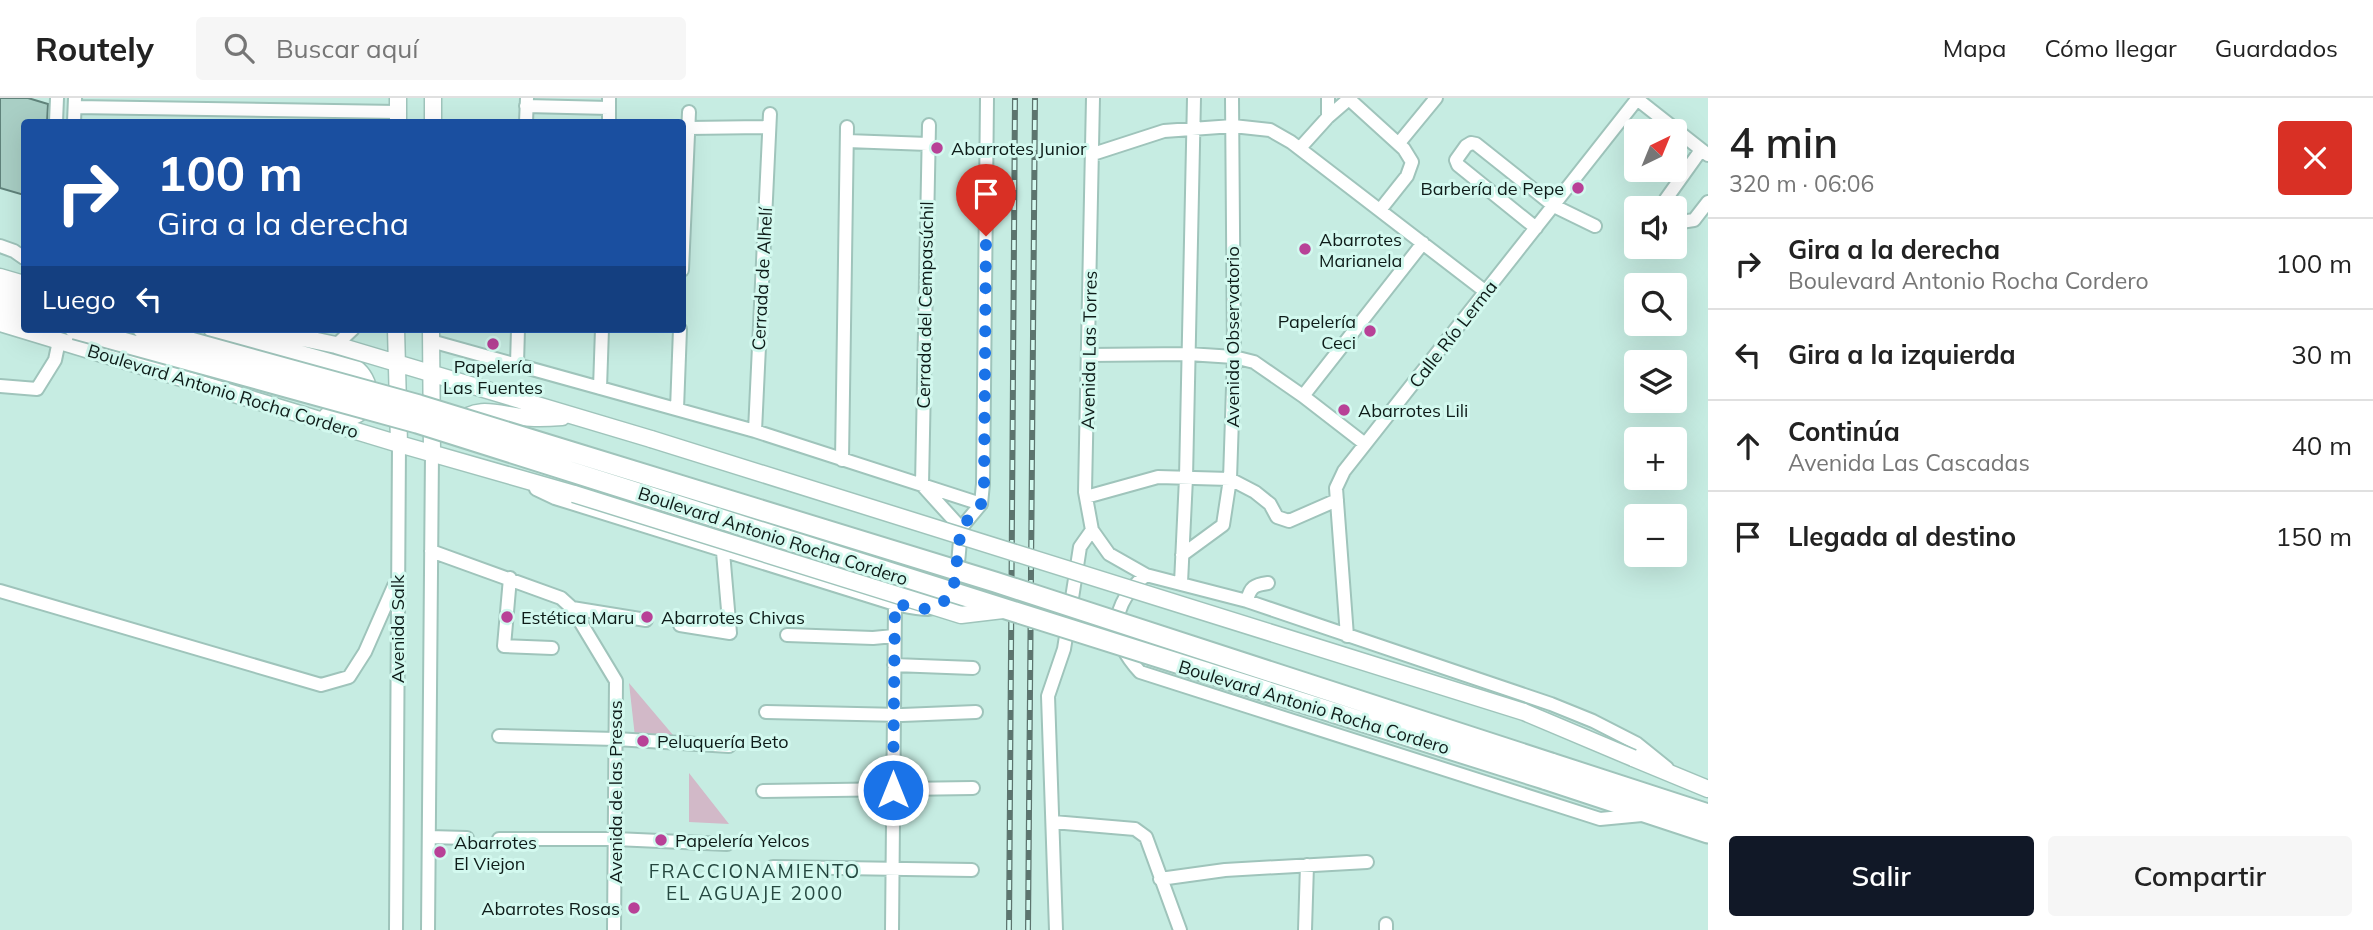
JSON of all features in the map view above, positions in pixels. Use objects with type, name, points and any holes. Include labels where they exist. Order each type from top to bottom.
[{"type":"highway","points":[[0,289],[16,305]]},
{"type":"highway","name":"Boulevard Antonio Rocha Cordero","points":[[158,333],[419,405],[995,582],[1548,771],[1653,814],[1708,833]]},
{"type":"highway","name":"Boulevard Antonio Rocha Cordero","points":[[67,335],[417,423],[1003,610],[1548,771],[1708,814]]},
{"type":"main road","points":[[433,98],[433,119]]},
{"type":"main road","name":"Boulevard Antonio Rocha Cordero","points":[[0,277],[16,305]]},
{"type":"main road","points":[[224,333],[351,367],[358,370],[368,382],[367,404],[349,417],[289,411]]},
{"type":"main road","points":[[297,333],[579,417],[1524,712],[1708,789]]},
{"type":"main road","name":"Avenida Salk","points":[[396,333],[399,444]]},
{"type":"main road","name":"Boulevard Antonio Rocha Cordero","points":[[67,335],[289,411],[511,476]]},
{"type":"main road","name":"Avenida Salk","points":[[431,335],[432,453]]},
{"type":"main road","points":[[484,467],[457,449],[454,440],[460,422],[468,415],[486,411],[525,418],[579,417]]},
{"type":"main road","points":[[511,476],[961,615],[1003,610]]},
{"type":"street","points":[[56,119],[57,98]]},
{"type":"street","points":[[922,485],[961,528],[981,504],[984,484],[987,98]]},
{"type":"street","name":"Avenida Las Torres","points":[[1093,98],[1086,497],[1093,530],[1110,554],[1146,575],[1247,601],[1551,704],[1594,721],[1636,743],[1679,777]]},
{"type":"street","points":[[1181,583],[1186,478],[1194,98]]},
{"type":"street","name":"Avenida Observatorio","points":[[1182,555],[1223,525],[1230,479],[1234,357],[1232,98]]},
{"type":"street","points":[[1328,98],[1328,117]]},
{"type":"street","points":[[1300,148],[1349,98],[1399,144],[1412,162],[1407,176],[1380,210]]},
{"type":"street","points":[[1399,144],[1436,98]]},
{"type":"street","points":[[1638,99],[1705,153],[1669,196]]},
{"type":"street","name":"Calle Río Lerma","points":[[1347,636],[1336,488],[1344,471],[1638,99]]},
{"type":"street","points":[[75,102],[398,111]]},
{"type":"street","points":[[527,102],[609,103]]},
{"type":"street","points":[[266,109],[267,119]]},
{"type":"street","points":[[686,175],[689,113]]},
{"type":"street","name":"Cerrada de Alhelí","points":[[688,128],[769,120],[755,431]]},
{"type":"street","name":"Cerrada del Cempasúchil","points":[[922,485],[929,125]]},
{"type":"street","points":[[1093,154],[1164,131],[1233,126],[1270,130],[1300,148],[1486,292]]},
{"type":"street","points":[[842,460],[847,127]]},
{"type":"street","points":[[847,141],[928,144]]},
{"type":"street","points":[[1536,228],[1458,165],[1456,160],[1466,146],[1476,144],[1554,206],[1595,226]]},
{"type":"street","points":[[1687,221],[1693,220],[1708,202]]},
{"type":"street","points":[[1303,396],[1423,243]]},
{"type":"street","points":[[0,246],[21,256]]},
{"type":"street","points":[[336,345],[348,333]]},
{"type":"street","points":[[517,364],[518,333]]},
{"type":"street","points":[[600,388],[602,333]]},
{"type":"street","points":[[677,409],[680,333]]},
{"type":"street","points":[[0,386],[37,389],[67,335]]},
{"type":"street","points":[[431,335],[517,364],[755,431],[981,504]]},
{"type":"street","points":[[1089,355],[1188,354],[1234,357],[1254,362],[1365,444]]},
{"type":"street","name":"Avenida Salk","points":[[396,930],[399,444]]},
{"type":"street","name":"Avenida Salk","points":[[428,930],[432,453]]},
{"type":"street","name":"Boulevard Antonio Rocha Cordero","points":[[511,476],[555,498],[723,552],[895,604],[926,609],[943,603],[952,592],[961,528]]},
{"type":"street","points":[[1086,497],[1158,477],[1230,479],[1255,492],[1269,504],[1277,517],[1289,521],[1337,500]]},
{"type":"street","points":[[1056,930],[1048,696],[1064,649],[1080,547],[1093,530]]},
{"type":"street","name":"Avenida de las Presas","points":[[431,551],[561,598],[572,608],[616,681],[614,930]]},
{"type":"street","points":[[681,625],[730,633],[723,552]]},
{"type":"street","points":[[1146,575],[1131,587],[1121,603],[1117,622],[1119,641],[1127,658],[1140,672],[1600,819],[1653,814]]},
{"type":"street","points":[[510,578],[504,646],[552,648]]},
{"type":"street","points":[[0,591],[321,685],[349,677],[365,652],[397,579]]},
{"type":"street","points":[[1247,601],[1249,590],[1253,586],[1268,583]]},
{"type":"street","points":[[892,930],[895,604]]},
{"type":"street","points":[[572,608],[646,620]]},
{"type":"street","points":[[787,635],[873,638],[894,636]]},
{"type":"street","points":[[894,664],[974,668]]},
{"type":"street","points":[[766,712],[894,715],[976,712]]},
{"type":"street","points":[[499,736],[729,746]]},
{"type":"street","points":[[763,791],[973,788]]},
{"type":"street","points":[[1053,821],[1141,831],[1146,837],[1180,930]]},
{"type":"street","points":[[429,837],[467,838]]},
{"type":"street","points":[[499,839],[615,839],[727,844]]},
{"type":"street","points":[[1160,879],[1225,870],[1367,862]]},
{"type":"street","points":[[1305,930],[1307,865]]},
{"type":"street","points":[[773,867],[972,870]]},
{"type":"shaded area","points":[[629,683],[673,735],[635,737]]},
{"type":"shaded area","points":[[689,773],[729,824],[689,822]]},
{"type":"building","points":[[0,98],[28,98],[48,104],[47,119],[21,119],[21,194],[0,188]]},
{"type":"railway","points":[[1009,930],[1015,98]]},
{"type":"railway","points":[[1028,930],[1035,98]]},
{"type":"place","name":"Abarrotes Junior","points":[[937,148]]},
{"type":"place","name":"Barbería de Pepe","points":[[1578,188]]},
{"type":"place","name":"Abarrotes Marianela","points":[[1305,249]]},
{"type":"place","name":"Papelería Ceci","points":[[1370,331]]},
{"type":"place","name":"Papelería Las Fuentes","points":[[493,344]]},
{"type":"place","name":"Abarrotes Lili","points":[[1344,410]]},
{"type":"place","name":"Estética Maru","points":[[507,617]]},
{"type":"place","name":"Abarrotes Chivas","points":[[647,617]]},
{"type":"place","name":"Peluquería Beto","points":[[643,741]]},
{"type":"place","name":"Papelería Yelcos","points":[[661,840]]},
{"type":"place","name":"Abarrotes El Viejon","points":[[440,852]]},
{"type":"place","name":"Abarrotes Rosas","points":[[634,908]]},
{"type":"district","name":"FRACCIONAMIENTO EL AGUAJE 2000","points":[[755,882]]},
{"type":"route","points":[[893,790],[895,604],[926,609],[938,606],[948,598],[954,584],[961,528],[981,504],[984,484],[986,236]]}]
